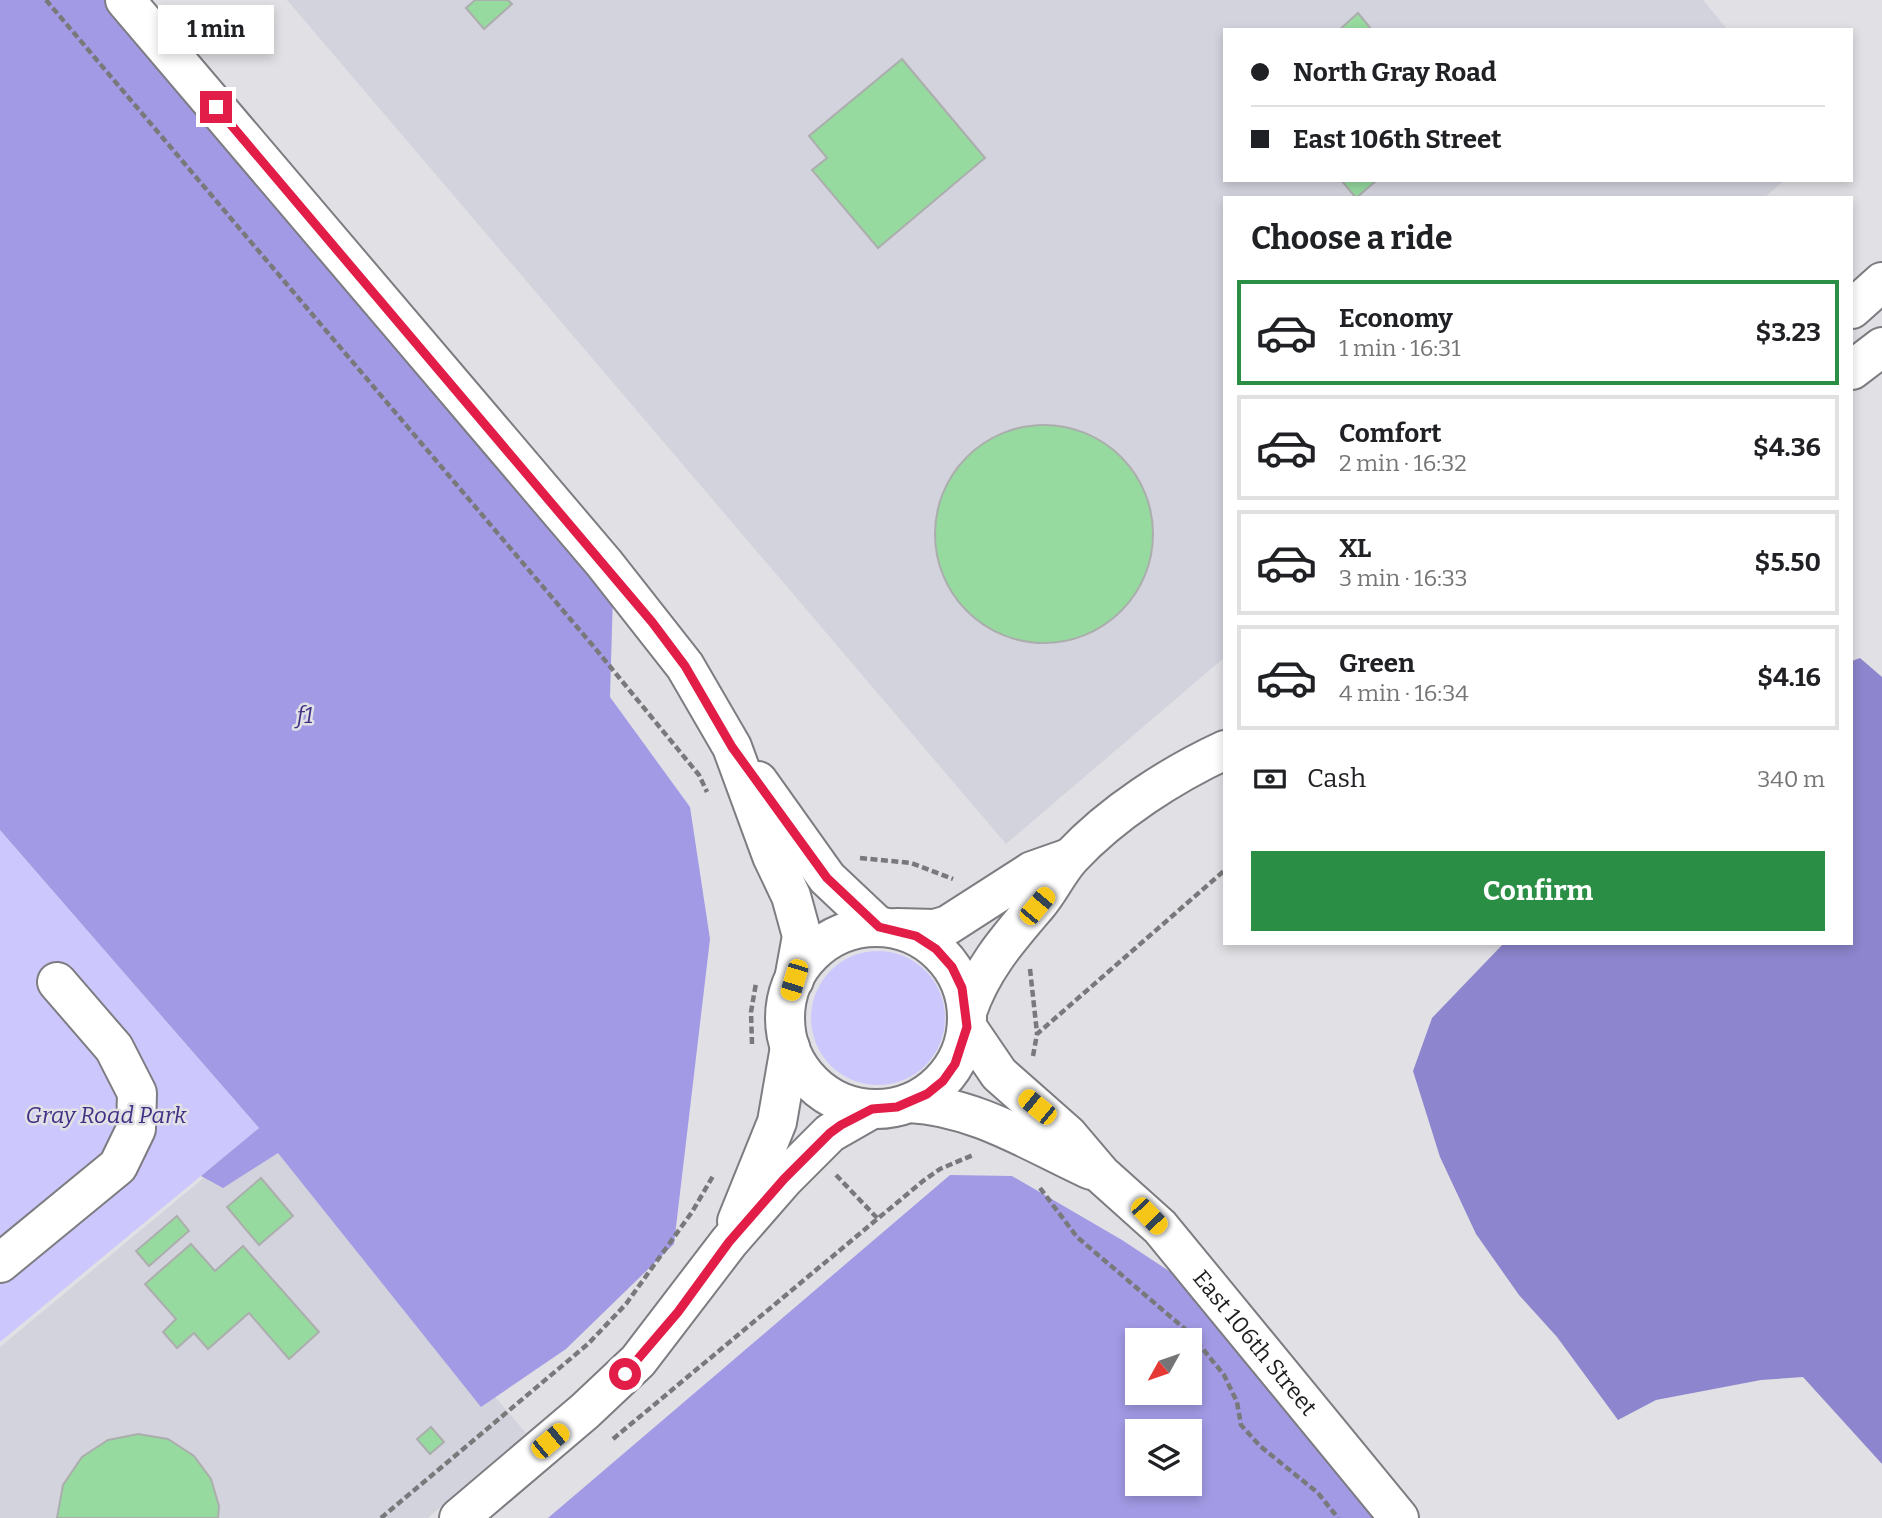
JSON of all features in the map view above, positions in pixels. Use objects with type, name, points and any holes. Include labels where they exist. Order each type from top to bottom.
[{"type":"street","points":[[125,0],[625,588],[685,666],[732,747],[827,878],[886,928],[916,936],[936,949],[952,967],[962,988],[967,1019]]},
{"type":"street","points":[[1853,308],[1882,282]]},
{"type":"street","points":[[1853,369],[1882,346]]},
{"type":"street","points":[[732,747],[797,916],[801,947],[776,977]]},
{"type":"street","points":[[776,977],[787,1002],[786,1024],[790,1047],[803,1071],[822,1090],[846,1104],[872,1109],[909,1103],[943,1081],[955,1064],[967,1019],[987,965],[1046,894],[1069,859],[1121,813],[1186,770],[1223,751]]},
{"type":"street","points":[[776,977],[822,945],[849,931],[886,928],[935,929],[948,925],[1032,871],[1069,859]]},
{"type":"street","points":[[0,1263],[118,1166],[136,1129],[137,1093],[114,1048],[57,982]]},
{"type":"street","name":"East 106th Street","points":[[967,1019],[993,1067],[1068,1135],[1102,1175],[1160,1227],[1398,1518]]},
{"type":"street","points":[[729,1242],[748,1187],[777,1122],[790,1047]]},
{"type":"street","name":"East 106th Street","points":[[909,1103],[942,1106],[990,1121],[1102,1175]]},
{"type":"street","points":[[459,1518],[585,1411],[638,1361],[729,1242],[784,1179],[830,1133],[872,1109]]},
{"type":"path","points":[[46,0],[594,647],[699,775],[710,800]]},
{"type":"path","points":[[850,859],[901,861],[921,865],[959,882]]},
{"type":"path","points":[[1037,1034],[1223,872]]},
{"type":"path","points":[[1029,964],[1037,1034],[1032,1058]]},
{"type":"path","points":[[752,1055],[751,1013],[776,977]]},
{"type":"path","points":[[603,1447],[940,1169],[974,1155],[979,1144]]},
{"type":"path","points":[[381,1518],[588,1344],[626,1304],[692,1212],[720,1164]]},
{"type":"path","points":[[828,1168],[879,1220]]},
{"type":"path","points":[[1035,1184],[1051,1198],[1057,1213],[1077,1237],[1168,1314],[1202,1348],[1224,1375],[1237,1402],[1241,1425],[1260,1446],[1318,1493],[1338,1518]]},
{"type":"shaded area","points":[[287,0],[1703,0],[1726,28],[1223,28],[1223,182],[1783,182],[1766,196],[1223,196],[1223,659],[1006,844]]},
{"type":"shaded area","points":[[1860,658],[1882,677],[1882,1464],[1803,1377],[1761,1380],[1656,1400],[1618,1420],[1557,1337],[1519,1295],[1476,1234],[1440,1157],[1413,1071],[1432,1018],[1502,945],[1853,945],[1853,661]]},
{"type":"shaded area","points":[[265,1127],[526,1433],[428,1518],[0,1518],[0,1347]]},
{"type":"green space","name":"f1","points":[[0,0],[114,0],[613,594],[610,697],[690,807],[710,939],[674,1244],[566,1349],[481,1407],[278,1153],[223,1188],[201,1176],[259,1128],[0,830]]},
{"type":"green space","name":"Gray Road Park","points":[[0,830],[259,1128],[0,1342]]},
{"type":"green space","points":[[878,951],[904,956],[926,970],[940,992],[945,1018],[940,1044],[926,1066],[904,1080],[878,1085],[852,1080],[830,1066],[816,1044],[811,1018],[816,992],[830,970],[852,956]]},
{"type":"green space","points":[[950,1175],[1012,1176],[1122,1240],[1207,1296],[1384,1518],[548,1518]]},
{"type":"building","points":[[475,0],[508,0],[512,4],[484,29],[466,8]]},
{"type":"building","points":[[1358,13],[1370,28],[1341,28]]},
{"type":"building","points":[[902,59],[985,158],[878,248],[812,170],[827,158],[809,136]]},
{"type":"building","points":[[1343,182],[1375,182],[1358,196],[1354,196]]},
{"type":"building","points":[[1044,425],[1086,433],[1121,457],[1145,492],[1153,534],[1145,576],[1121,611],[1086,635],[1044,643],[1002,635],[967,611],[943,576],[935,534],[943,492],[967,457],[1002,433]]},
{"type":"building","points":[[261,1178],[293,1216],[259,1245],[227,1207]]},
{"type":"building","points":[[177,1216],[189,1231],[149,1266],[136,1251]]},
{"type":"building","points":[[191,1244],[215,1271],[243,1246],[319,1332],[289,1359],[249,1313],[208,1349],[194,1333],[177,1348],[163,1332],[176,1319],[145,1284]]},
{"type":"building","points":[[431,1427],[444,1442],[430,1454],[417,1439]]},
{"type":"building","points":[[138,1434],[168,1439],[194,1456],[211,1479],[219,1506],[218,1518],[57,1518],[63,1485],[82,1457],[108,1440]]},
{"type":"route","points":[[216,107],[652,622],[685,666],[732,747],[779,808],[827,878],[879,927],[894,928],[916,936],[936,949],[952,967],[962,988],[967,1027],[955,1064],[943,1081],[927,1094],[909,1103],[872,1109],[830,1133],[784,1179],[729,1242],[678,1312],[625,1374]]}]
